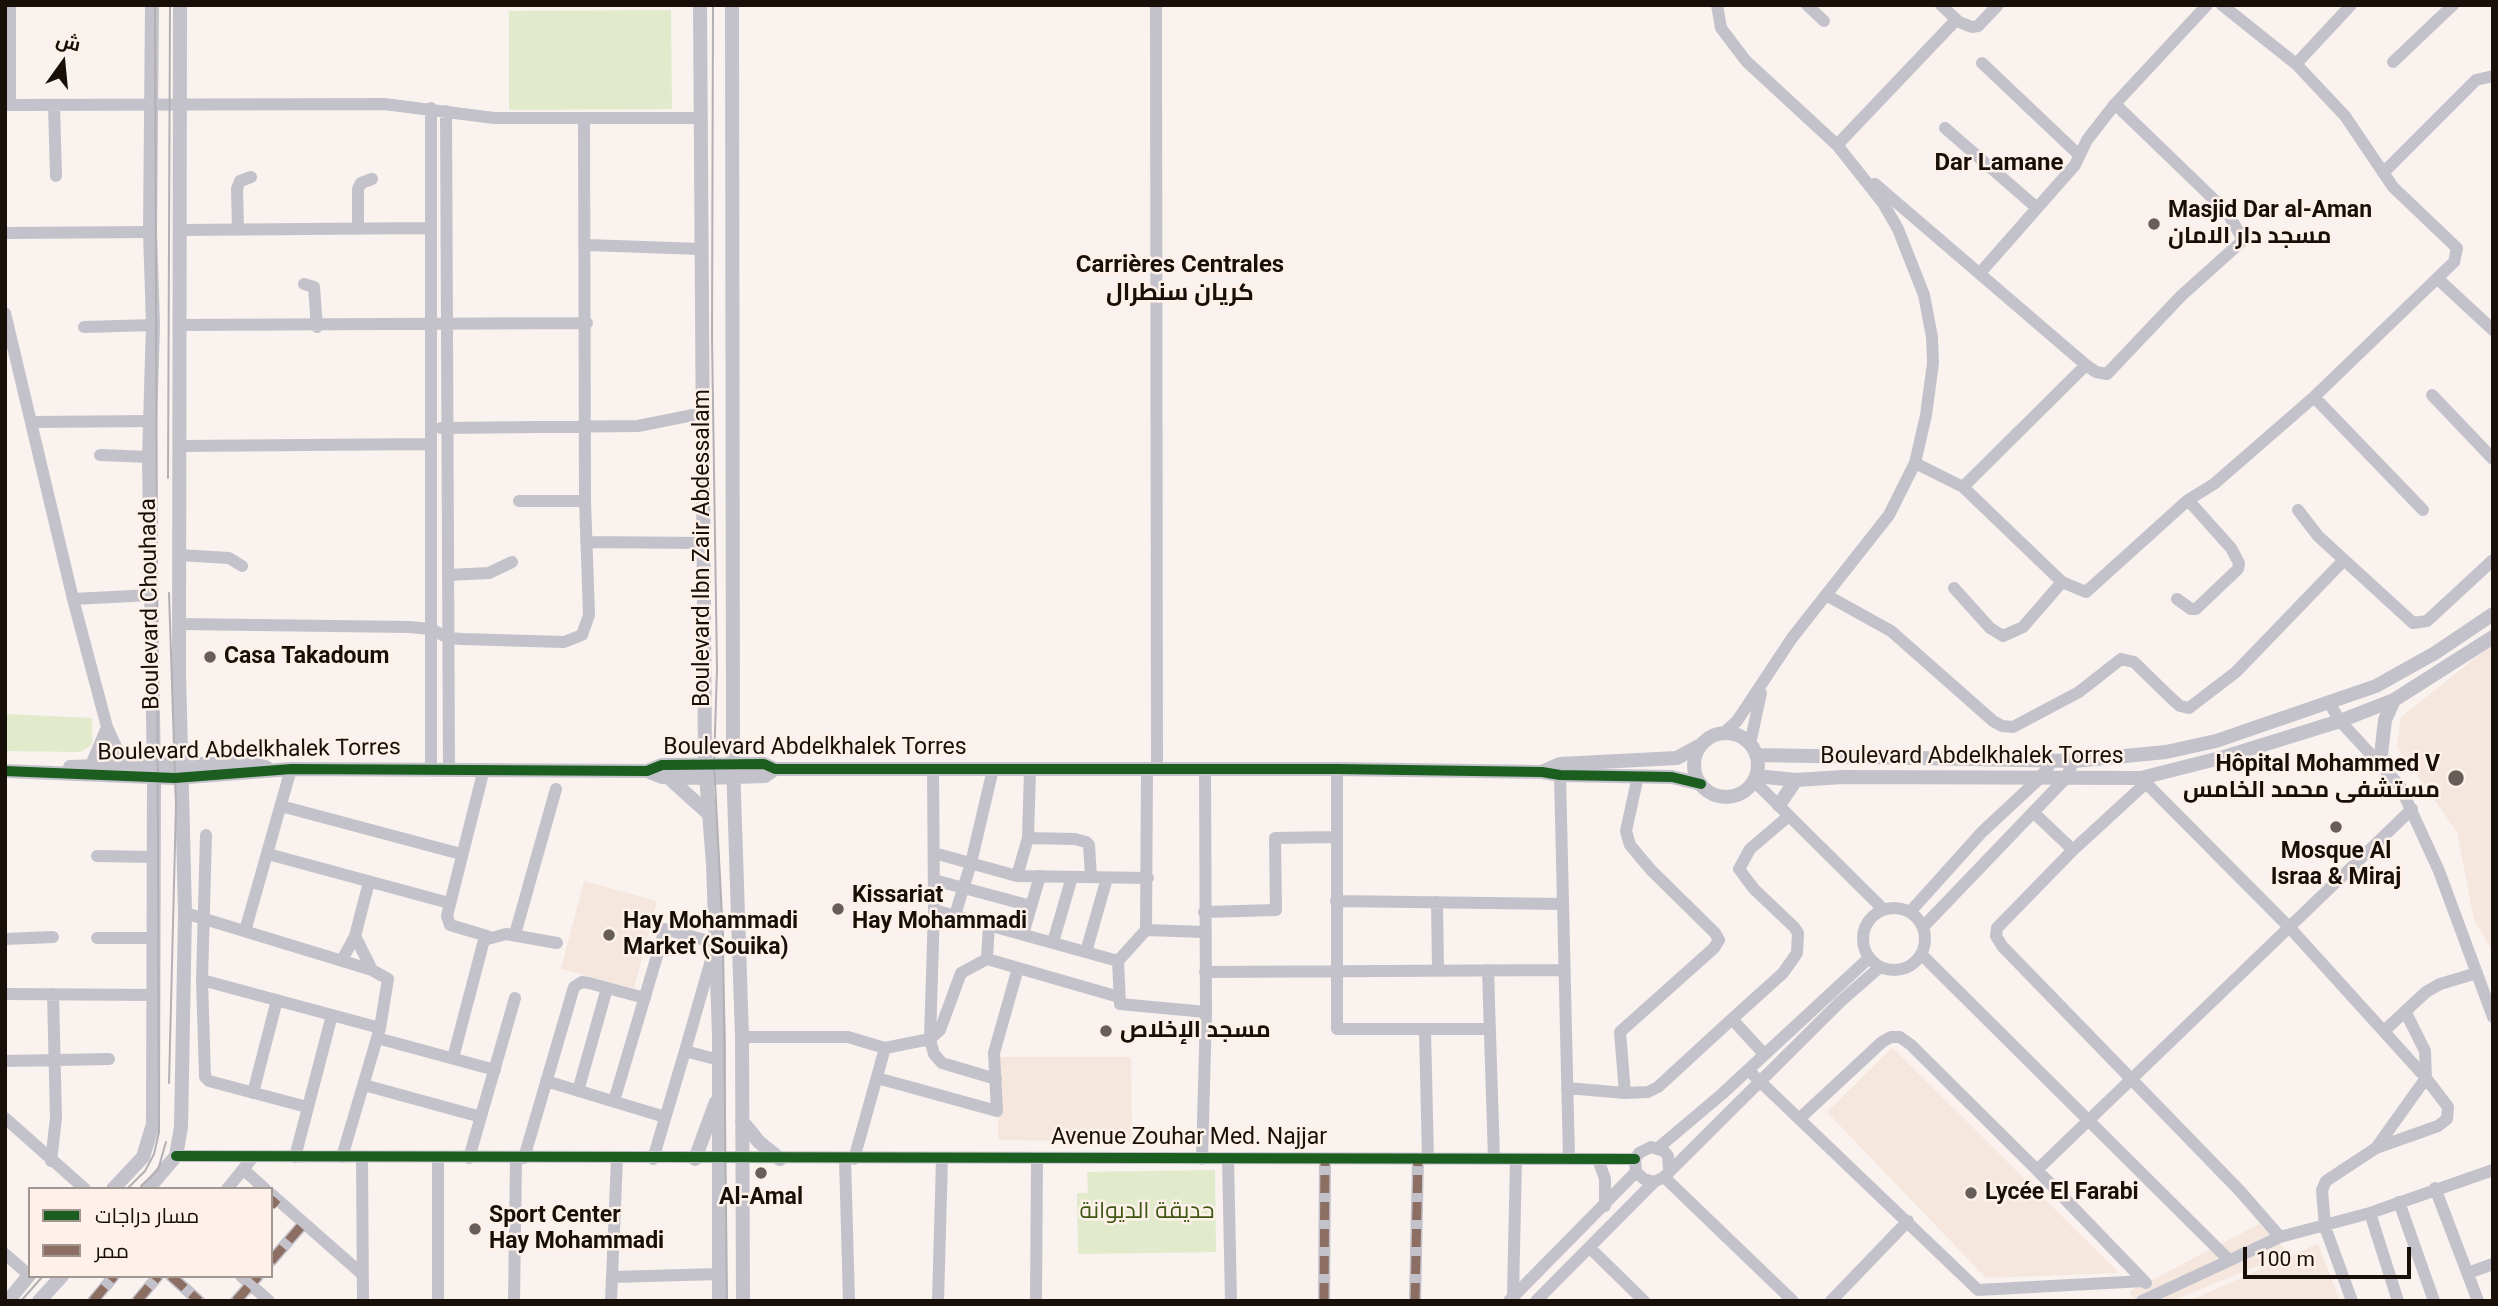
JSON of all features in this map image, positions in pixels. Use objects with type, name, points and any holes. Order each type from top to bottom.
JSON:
[{"type":"street","points":[[10,5],[7,105],[384,104],[494,118],[701,118]]},
{"type":"street","name":"Boulevard Chouhada","points":[[115,1187],[143,1157],[153,1124],[154,771],[149,457],[153,325],[150,232],[152,5]]},
{"type":"street","name":"Boulevard Chouhada","points":[[176,1156],[181,1127],[185,913],[179,624],[180,5]]},
{"type":"street","name":"Boulevard Ibn Zair Abdessalam","points":[[700,5],[705,771],[710,816],[716,943],[719,1301]]},
{"type":"street","name":"Boulevard Ibn Zair Abdessalam","points":[[732,5],[733,771],[742,1037],[743,1301]]},
{"type":"street","points":[[1156,5],[1152,770],[1146,930],[1118,961],[1119,1004],[1206,1012]]},
{"type":"street","points":[[1717,5],[1721,28],[1746,61],[1837,145],[1859,170],[1898,229],[1924,295],[1933,363],[1926,415],[1915,463],[1889,515],[1792,638],[1763,684],[1724,733],[1704,742],[1695,758],[1696,776],[1707,790],[1725,796],[1742,792],[1753,781]]},
{"type":"street","points":[[1807,5],[1824,21]]},
{"type":"street","points":[[1941,5],[1956,20],[1967,26],[1978,26],[1998,5]]},
{"type":"street","points":[[1980,273],[2075,165],[2087,139],[2115,104],[2207,5]]},
{"type":"street","points":[[1915,463],[1964,486],[2062,582],[2086,592],[2188,500],[2214,484],[2314,397],[2454,262],[2457,248],[2393,187],[2345,116],[2296,64],[2222,5]]},
{"type":"street","points":[[2296,64],[2351,5]]},
{"type":"street","points":[[2393,62],[2453,5]]},
{"type":"street","points":[[1837,145],[1956,20]]},
{"type":"street","points":[[1982,63],[2080,155]]},
{"type":"street","points":[[2383,173],[2476,80],[2493,76]]},
{"type":"street","points":[[1859,170],[2086,365],[2102,374],[2112,370],[2181,296],[2240,243],[2242,238],[2227,212],[2115,104]]},
{"type":"street","points":[[54,105],[56,176]]},
{"type":"street","points":[[431,108],[431,769]]},
{"type":"street","points":[[446,111],[449,769]]},
{"type":"street","points":[[179,624],[431,629],[448,638],[564,642],[582,635],[589,615],[585,501],[587,245],[584,118]]},
{"type":"street","points":[[1945,128],[2037,208]]},
{"type":"street","points":[[238,229],[237,189],[240,181],[251,177]]},
{"type":"street","points":[[358,228],[358,189],[361,183],[372,179]]},
{"type":"street","points":[[180,230],[430,228]]},
{"type":"street","points":[[5,233],[150,232]]},
{"type":"street","points":[[587,245],[701,249]]},
{"type":"street","points":[[2438,279],[2493,330]]},
{"type":"street","points":[[304,284],[314,287],[317,327]]},
{"type":"street","points":[[5,313],[73,599],[107,727],[124,764]]},
{"type":"street","points":[[179,325],[317,327],[587,323]]},
{"type":"street","points":[[84,327],[153,325]]},
{"type":"street","points":[[1964,486],[2086,365]]},
{"type":"street","points":[[2432,395],[2493,459]]},
{"type":"street","points":[[2314,397],[2423,510]]},
{"type":"street","points":[[430,428],[638,426],[703,413]]},
{"type":"street","points":[[31,422],[151,421]]},
{"type":"street","points":[[180,446],[430,444]]},
{"type":"street","points":[[100,455],[149,457]]},
{"type":"street","points":[[2177,599],[2191,609],[2196,609],[2238,569],[2239,563],[2231,548],[2188,500]]},
{"type":"street","points":[[519,501],[585,501]]},
{"type":"street","points":[[2298,510],[2344,560],[2413,623],[2427,621],[2493,560]]},
{"type":"street","points":[[586,542],[704,543]]},
{"type":"street","points":[[179,555],[229,558],[242,566]]},
{"type":"street","points":[[1826,595],[1891,631],[1993,721],[2002,726],[2013,727],[2079,692],[2121,659],[2134,662],[2180,706],[2189,708],[2236,672],[2344,560]]},
{"type":"street","points":[[448,575],[489,573],[512,562]]},
{"type":"street","points":[[1954,588],[1990,628],[2003,636],[2023,627],[2062,582]]},
{"type":"street","points":[[73,599],[152,595]]},
{"type":"street","name":"Boulevard Abdelkhalek Torres","points":[[1753,749],[2074,761],[2166,752],[2216,741],[2376,686],[2435,653],[2493,614]]},
{"type":"street","name":"Boulevard Abdelkhalek Torres","points":[[1753,781],[1843,777],[2143,780],[2340,721],[2394,699],[2493,637]]},
{"type":"street","points":[[1763,684],[1753,749],[1753,781],[1784,820],[1880,911]]},
{"type":"street","points":[[2380,763],[2385,720],[2394,699]]},
{"type":"street","points":[[2330,704],[2340,721],[2400,786],[2412,809],[2477,973],[2488,987],[2493,1017]]},
{"type":"street","points":[[90,765],[107,727]]},
{"type":"street","points":[[1724,733],[1734,734],[1753,749]]},
{"type":"street","name":"Boulevard Abdelkhalek Torres","points":[[1542,772],[1567,763],[1677,758],[1695,751],[1704,742]]},
{"type":"street","points":[[1910,912],[1982,832],[2040,778],[2053,760]]},
{"type":"street","points":[[1923,927],[2065,779],[2074,761]]},
{"type":"street","name":"Boulevard Abdelkhalek Torres","points":[[41,771],[124,764],[154,771]]},
{"type":"street","name":"Boulevard Abdelkhalek Torres","points":[[5,771],[182,771],[251,764],[275,769],[647,771],[669,778],[705,771]]},
{"type":"street","name":"Boulevard Abdelkhalek Torres","points":[[647,771],[662,765],[765,776],[775,769],[1205,771],[1337,768],[1638,776],[1672,778],[1701,784]]},
{"type":"street","points":[[1337,768],[1337,1029],[1490,1029]]},
{"type":"street","points":[[245,931],[291,769]]},
{"type":"street","points":[[484,769],[449,903],[447,916],[450,925],[487,936],[515,934],[557,943]]},
{"type":"street","points":[[933,769],[934,910],[930,1039],[934,1054],[942,1063],[996,1079]]},
{"type":"street","points":[[955,915],[971,863],[993,769]]},
{"type":"street","points":[[1017,876],[1028,838],[1030,770]]},
{"type":"street","points":[[1202,1159],[1206,1012],[1205,771]]},
{"type":"street","points":[[1560,775],[1569,1159]]},
{"type":"street","points":[[1625,1093],[1620,1032],[1714,948],[1718,940],[1715,933],[1646,865],[1630,845],[1626,831],[1638,776]]},
{"type":"street","points":[[669,778],[710,816]]},
{"type":"street","points":[[1779,805],[1796,780]]},
{"type":"street","points":[[2280,1237],[2240,1191],[2001,946],[1996,936],[1997,928],[2143,780],[2290,928],[2426,1078],[2448,1107],[2447,1119],[2438,1126],[2376,1148],[2326,1181],[2321,1198],[2325,1227],[2352,1301]]},
{"type":"street","points":[[1753,781],[1880,911]]},
{"type":"street","points":[[515,934],[556,789]]},
{"type":"street","points":[[281,806],[461,854]]},
{"type":"street","points":[[2036,1170],[2132,1082],[2412,809]]},
{"type":"street","points":[[2033,812],[2073,850]]},
{"type":"street","points":[[1567,1088],[1640,1094],[1658,1087],[1783,973],[1797,953],[1798,933],[1754,889],[1739,869],[1750,849],[1784,820]]},
{"type":"street","points":[[206,835],[202,980],[205,1077],[209,1081],[307,1107]]},
{"type":"street","points":[[1204,912],[1276,910],[1275,838],[1336,837]]},
{"type":"street","points":[[1028,838],[1086,842],[1089,845],[1091,877]]},
{"type":"street","points":[[934,853],[1017,876],[1148,878]]},
{"type":"street","points":[[268,854],[449,903]]},
{"type":"street","points":[[97,856],[153,857]]},
{"type":"street","points":[[1023,934],[1040,876]]},
{"type":"street","points":[[1053,942],[1072,877]]},
{"type":"street","points":[[1086,952],[1107,878]]},
{"type":"street","points":[[934,880],[1031,906]]},
{"type":"street","points":[[342,960],[355,936],[369,882]]},
{"type":"street","points":[[1336,901],[1563,904]]},
{"type":"street","points":[[1437,902],[1438,971]]},
{"type":"street","points":[[1897,908],[1910,912],[1923,927],[1925,936],[1919,957],[1900,970],[1880,967],[1869,958],[1862,939],[1864,928],[1880,911],[1897,908]]},
{"type":"street","points":[[934,910],[1118,961]]},
{"type":"street","points":[[185,913],[386,975],[389,982],[379,1033],[342,1157]]},
{"type":"street","points":[[987,959],[989,925]]},
{"type":"street","points":[[614,1101],[665,929],[716,943],[653,1159]]},
{"type":"street","points":[[1146,930],[1204,932]]},
{"type":"street","points":[[355,936],[372,970]]},
{"type":"street","points":[[453,1058],[487,936]]},
{"type":"street","points":[[5,939],[53,937]]},
{"type":"street","points":[[97,938],[153,938]]},
{"type":"street","points":[[1919,957],[2225,1261]]},
{"type":"street","points":[[1511,1298],[1605,1206],[1636,1165],[1644,1149],[1658,1148],[1748,1070],[1869,958]]},
{"type":"street","points":[[742,1037],[848,1037],[885,1048],[930,1039],[940,1030],[961,973],[987,959],[1119,997]]},
{"type":"street","points":[[1536,1301],[1880,967]]},
{"type":"street","points":[[877,1078],[997,1111],[994,1053],[1018,968]]},
{"type":"street","points":[[1488,970],[1494,1159]]},
{"type":"street","points":[[1205,972],[1564,970]]},
{"type":"street","points":[[2384,1031],[2440,984],[2477,973]]},
{"type":"street","points":[[202,980],[332,1015],[495,1070]]},
{"type":"street","points":[[514,1301],[520,1158],[574,987],[582,982],[645,998]]},
{"type":"street","points":[[578,1091],[607,988]]},
{"type":"street","points":[[5,994],[154,995]]},
{"type":"street","points":[[51,1161],[56,1118],[53,994]]},
{"type":"street","points":[[470,1158],[515,998]]},
{"type":"street","points":[[253,1093],[277,1000]]},
{"type":"street","points":[[2376,1148],[2426,1078],[2425,1051],[2405,1011]]},
{"type":"street","points":[[295,1157],[332,1015]]},
{"type":"street","points":[[1732,1019],[1764,1054]]},
{"type":"street","points":[[1415,1301],[1423,1159],[1424,1030]]},
{"type":"street","points":[[1800,1119],[1882,1042],[1891,1037],[1900,1037],[2036,1170],[2155,1294]]},
{"type":"street","points":[[849,1301],[850,1159],[885,1048]]},
{"type":"street","points":[[685,1051],[719,1060]]},
{"type":"street","points":[[5,1061],[109,1059]]},
{"type":"street","points":[[1748,1070],[1908,1221],[1976,1295],[2144,1281]]},
{"type":"street","points":[[546,1081],[665,1117]]},
{"type":"street","points":[[364,1085],[481,1117]]},
{"type":"street","points":[[695,1159],[718,1098]]},
{"type":"street","points":[[5,1118],[83,1187]]},
{"type":"street","points":[[742,1121],[759,1142],[780,1159]]},
{"type":"street","points":[[1658,1148],[1668,1156],[1662,1176]]},
{"type":"street","points":[[150,1187],[176,1156]]},
{"type":"street","name":"Avenue Zouhar Med. Najjar","points":[[176,1156],[1598,1159],[1636,1165]]},
{"type":"street","points":[[229,1187],[253,1157]]},
{"type":"street","points":[[362,1157],[363,1301]]},
{"type":"street","points":[[438,1158],[438,1301]]},
{"type":"street","points":[[611,1301],[617,1159]]},
{"type":"street","points":[[938,1301],[942,1159]]},
{"type":"street","points":[[1036,1301],[1037,1159]]},
{"type":"street","points":[[1228,1159],[1231,1301]]},
{"type":"street","points":[[1324,1301],[1325,1159]]},
{"type":"street","points":[[1511,1298],[1516,1159]]},
{"type":"street","points":[[1598,1159],[1605,1179],[1605,1206]]},
{"type":"street","points":[[1636,1165],[1644,1179],[1662,1176]]},
{"type":"street","points":[[243,1169],[263,1187]]},
{"type":"street","points":[[2142,1301],[2280,1237],[2370,1213],[2435,1188],[2493,1170]]},
{"type":"street","points":[[1662,1176],[1793,1301]]},
{"type":"street","points":[[2435,1188],[2478,1301]]},
{"type":"street","points":[[273,1200],[304,1223],[362,1274]]},
{"type":"street","points":[[2399,1202],[2434,1301]]},
{"type":"street","points":[[2370,1213],[2398,1301]]},
{"type":"street","points":[[1831,1301],[1908,1221]]},
{"type":"street","points":[[273,1259],[304,1223]]},
{"type":"street","points":[[1590,1248],[1644,1301]]},
{"type":"street","points":[[5,1254],[28,1273]]},
{"type":"street","points":[[2468,1273],[2493,1264]]},
{"type":"street","points":[[612,1277],[719,1274]]},
{"type":"street","points":[[8,1301],[28,1275]]},
{"type":"street","points":[[39,1301],[60,1278]]},
{"type":"street","points":[[93,1301],[112,1278]]},
{"type":"street","points":[[137,1301],[156,1278]]},
{"type":"street","points":[[174,1278],[193,1299]]},
{"type":"street","points":[[236,1301],[250,1279],[269,1301]]},
{"type":"shaded area","name":"Hôpital Mohammed V مستشفى محمد الخامس","points":[[2493,644],[2493,952],[2474,920],[2457,832],[2397,747],[2401,717]]},
{"type":"shaded area","name":"Hay Mohammadi Market (Souika)","points":[[584,881],[657,901],[634,988],[561,969]]},
{"type":"shaded area","name":"Lycée El Farabi","points":[[1892,1048],[2119,1273],[1986,1278],[1827,1112]]},
{"type":"shaded area","points":[[998,1057],[1131,1057],[1132,1142],[998,1140]]},
{"type":"shaded area","points":[[2259,1224],[2289,1253],[2172,1301],[2136,1301],[2129,1292]]},
{"type":"shaded area","points":[[2317,1244],[2340,1301],[2189,1301]]},
{"type":"green space","points":[[671,10],[672,109],[509,110],[509,11]]},
{"type":"green space","points":[[5,714],[92,718],[92,745],[80,752],[5,751]]},
{"type":"green space","name":"حديقة الديوانة","points":[[1215,1170],[1216,1252],[1078,1254],[1077,1193],[1088,1193],[1087,1172]]},
{"type":"tram line","points":[[129,1187],[145,1171],[154,1154],[159,1132],[155,5]]},
{"type":"tram line","points":[[168,478],[170,5]]},
{"type":"tram line","points":[[713,5],[712,338],[717,669],[714,764],[723,935],[727,1301]]},
{"type":"tram line","points":[[169,593],[176,805],[169,1083]]},
{"type":"tram line","points":[[141,1186],[158,1170],[166,1142]]},
{"type":"tram line","points":[[21,1301],[41,1278]]},
{"type":"marked path","points":[[1324,1301],[1325,1159]]},
{"type":"marked path","points":[[1415,1301],[1418,1159]]},
{"type":"marked path","points":[[273,1204],[277,1199]]},
{"type":"marked path","points":[[273,1259],[304,1223]]},
{"type":"marked path","points":[[93,1301],[112,1278]]},
{"type":"marked path","points":[[137,1301],[156,1278]]},
{"type":"marked path","points":[[173,1278],[199,1301]]},
{"type":"marked path","points":[[236,1301],[256,1278]]},
{"type":"cycle path","points":[[5,771],[175,778],[291,769],[647,771],[662,765],[764,764],[775,769],[1337,769],[1542,772],[1560,775],[1672,777],[1701,784]]},
{"type":"cycle path","points":[[176,1156],[1635,1159]]},
{"type":"place","name":"Masjid Dar al-Aman مسجد دار الامان","points":[[2154,224]]},
{"type":"place","name":"Casa Takadoum","points":[[210,657]]},
{"type":"place","name":"Hôpital Mohammed V مستشفى محمد الخامس","points":[[2456,778]]},
{"type":"place","name":"Mosque Al Israa & Miraj","points":[[2336,827]]},
{"type":"place","name":"Kissariat Hay Mohammadi","points":[[838,909]]},
{"type":"place","name":"Hay Mohammadi Market (Souika)","points":[[609,935]]},
{"type":"place","name":"مسجد الإخلاص","points":[[1106,1031]]},
{"type":"place","name":"Al-Amal","points":[[761,1173]]},
{"type":"place","name":"Lycée El Farabi","points":[[1971,1193]]},
{"type":"place","name":"Sport Center Hay Mohammadi","points":[[475,1229]]},
{"type":"district","name":"Dar Lamane","points":[[1999,164]]},
{"type":"district","name":"Carrières Centrales كريان سنطرال","points":[[1180,280]]}]
